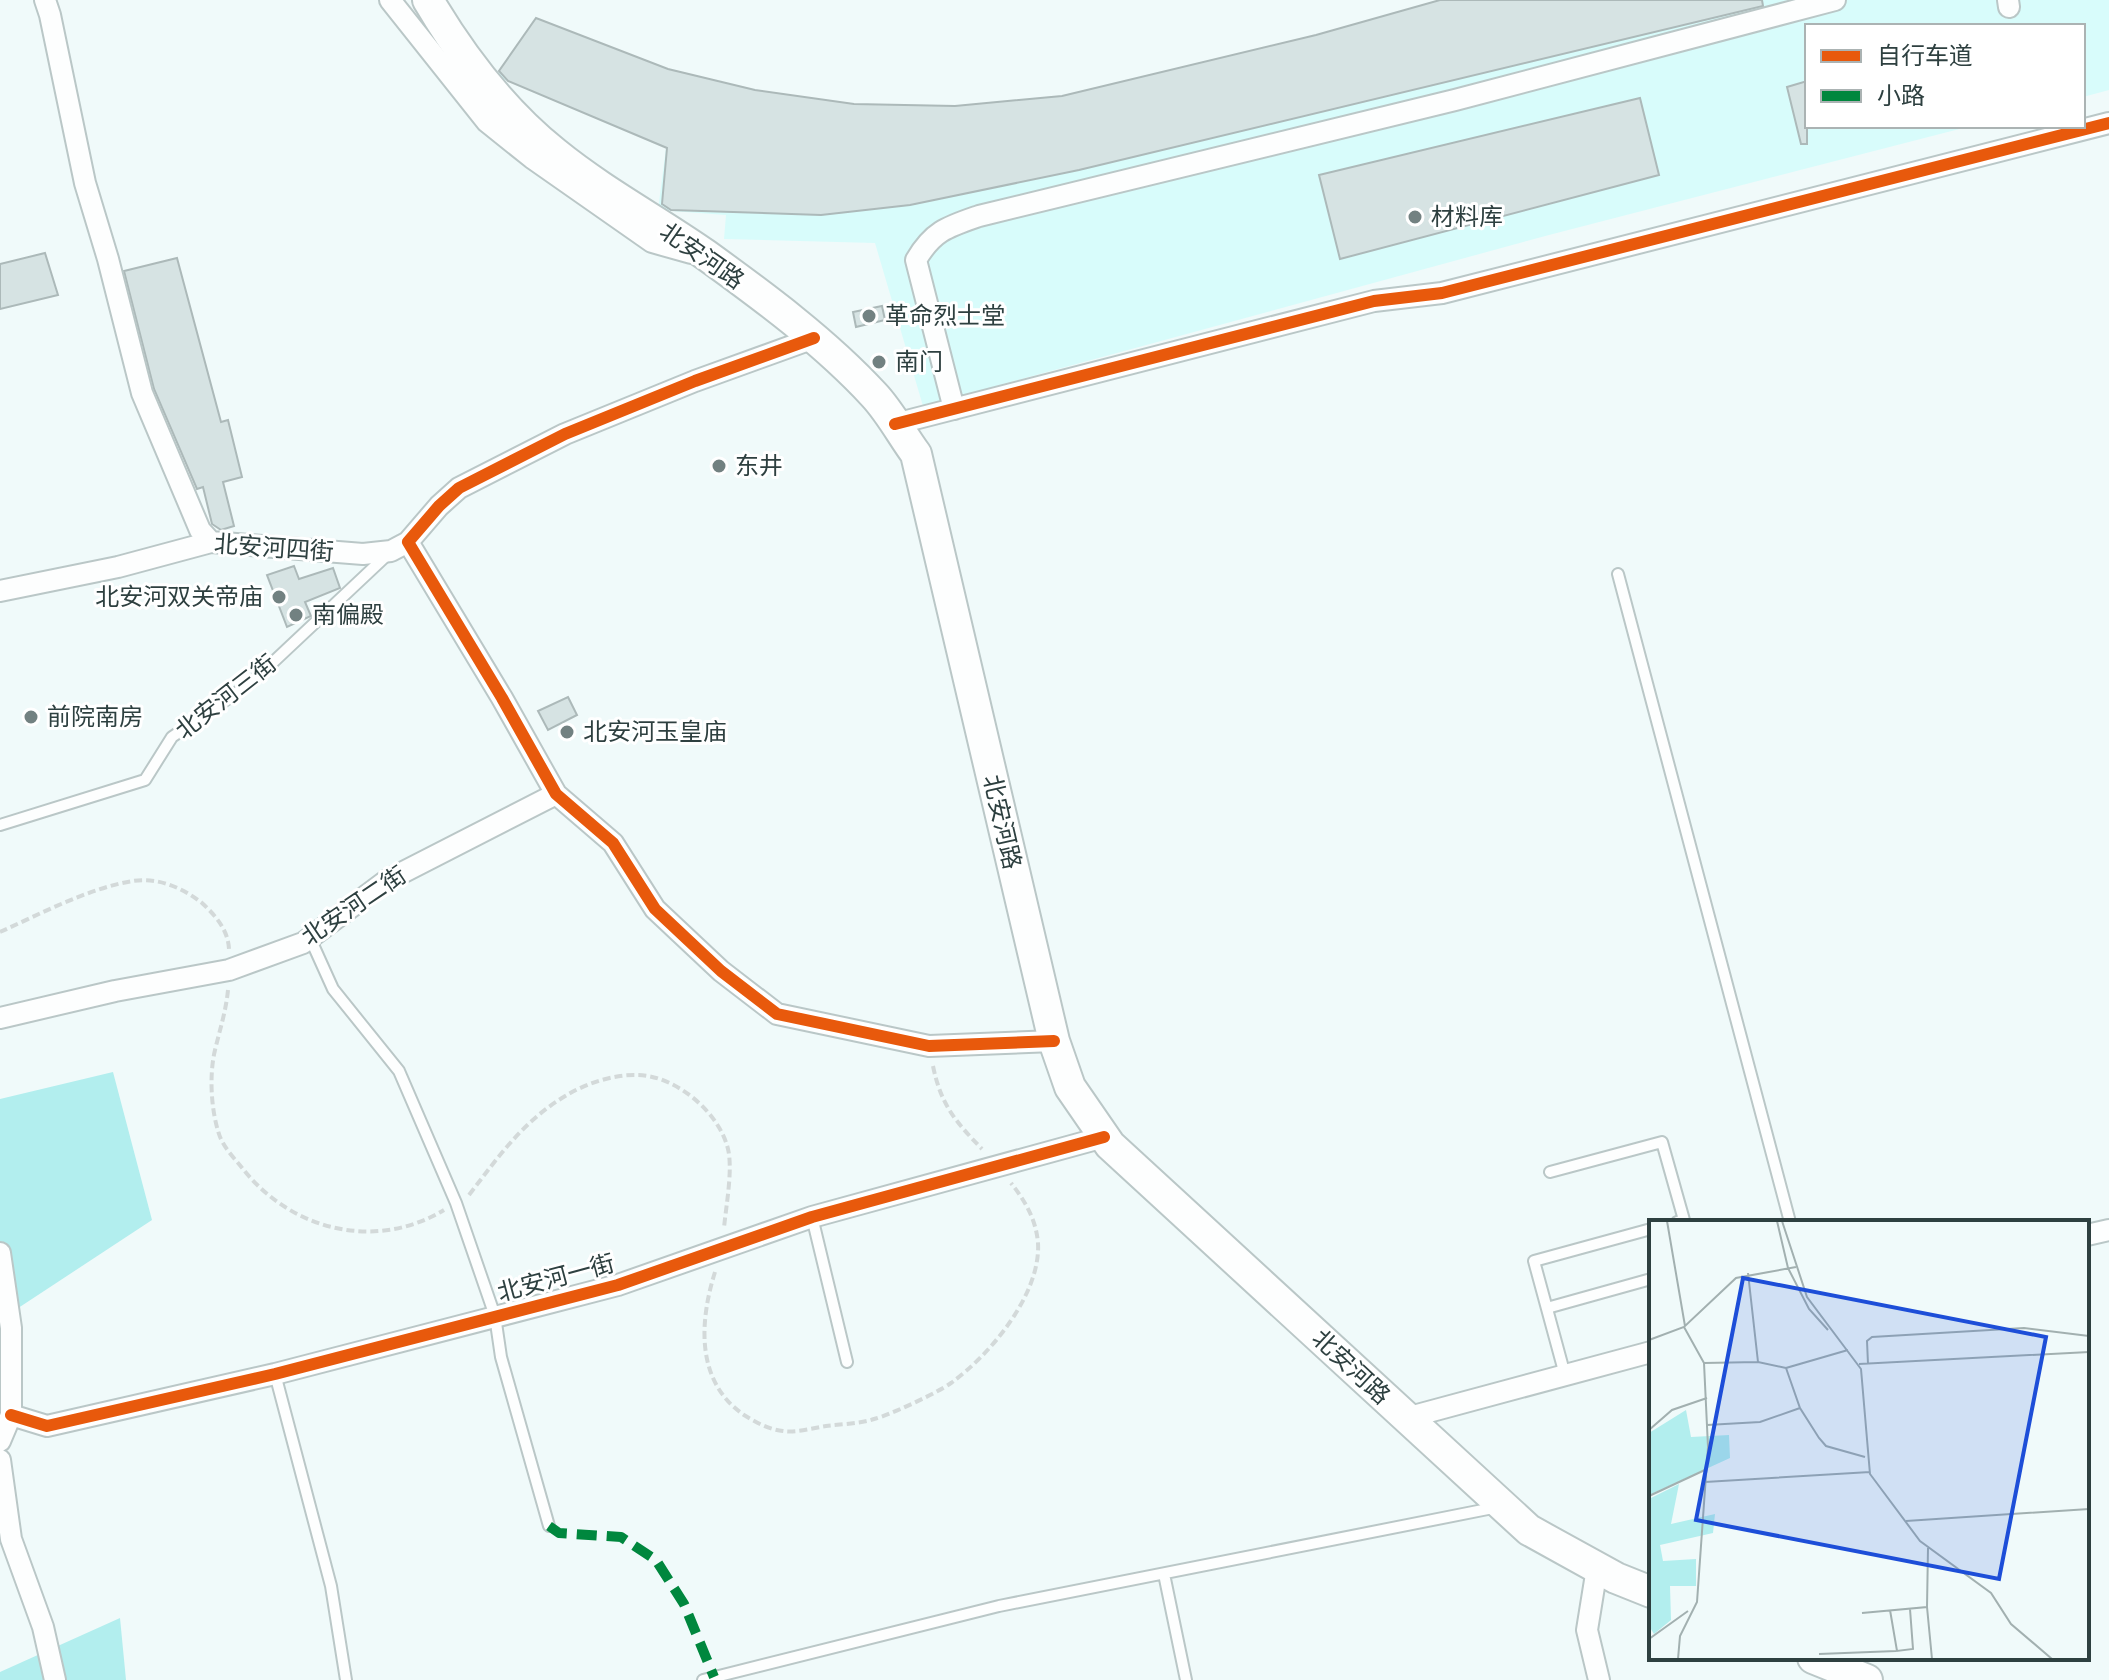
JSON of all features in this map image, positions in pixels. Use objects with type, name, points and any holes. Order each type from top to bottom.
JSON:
[{"type":"main road","name":"北安河路","points":[[428,0],[454,42],[510,110],[553,152],[612,195],[706,255],[814,338],[876,396],[916,454],[1054,1041],[1070,1087],[1104,1137],[1529,1530],[1597,1568],[1649,1591]]},
{"type":"main road","points":[[1818,1660],[1867,1680]]},
{"type":"street","points":[[45,0],[85,183],[142,393],[200,530],[211,542]]},
{"type":"street","points":[[390,0],[487,122],[532,158],[652,242],[706,255]]},
{"type":"street","points":[[954,409],[916,260],[928,239],[947,226],[1455,100],[1810,17],[1835,0]]},
{"type":"street","points":[[895,424],[1374,301],[1442,293],[2109,123]]},
{"type":"street","points":[[814,338],[695,381],[552,441],[459,488],[400,546],[502,698],[556,794],[613,843],[655,909],[721,971],[777,1014],[929,1046],[1054,1041]]},
{"type":"street","name":"北安河四街","points":[[0,591],[118,567],[211,542],[363,554],[400,546]]},
{"type":"street","name":"北安河二街","points":[[0,1018],[115,991],[229,970],[303,943],[386,881],[556,794]]},
{"type":"street","name":"北安河一街","points":[[11,1415],[47,1426],[275,1374],[618,1285],[812,1217],[1104,1137]]},
{"type":"street","points":[[2089,1235],[2109,1230]]},
{"type":"street","points":[[0,1253],[11,1415],[0,1441]]},
{"type":"street","points":[[1406,1418],[1649,1353]]},
{"type":"street","points":[[0,1460],[11,1539],[43,1627],[55,1680]]},
{"type":"street","points":[[1597,1568],[1587,1630],[1599,1680]]},
{"type":"lane","name":"北安河三街","points":[[0,825],[145,780],[172,737],[252,682],[400,546]]},
{"type":"lane","points":[[1618,574],[1789,1220]]},
{"type":"lane","points":[[310,938],[333,989],[399,1071],[456,1203],[495,1316],[501,1357],[549,1526]]},
{"type":"lane","points":[[1550,1172],[1662,1142],[1682,1220]]},
{"type":"lane","points":[[812,1217],[847,1362]]},
{"type":"lane","points":[[1565,1375],[1534,1261],[1649,1230]]},
{"type":"lane","points":[[1547,1308],[1649,1280]]},
{"type":"lane","points":[[275,1374],[331,1586],[346,1680]]},
{"type":"lane","points":[[703,1680],[999,1606],[1503,1506]]},
{"type":"lane","points":[[1164,1574],[1186,1680]]},
{"type":"path","points":[[0,932],[50,909],[135,880],[165,882],[189,893],[212,912],[226,931],[229,970],[225,1016],[214,1052],[214,1106],[220,1137],[260,1190],[292,1213],[335,1230],[378,1232],[415,1224],[456,1203],[469,1195],[518,1132],[568,1094],[600,1080],[640,1075],[673,1085],[698,1101],[720,1125],[729,1151],[722,1249],[705,1304],[704,1345],[713,1380],[729,1404],[753,1421],[784,1431],[875,1419],[950,1384],[993,1344],[1015,1315],[1033,1279],[1038,1244],[1028,1204],[998,1165],[953,1119],[937,1084],[929,1046]]},
{"type":"shaded area","points":[[1440,0],[2109,0],[2109,90],[2085,96],[2085,24],[1805,24],[1805,128],[1963,128],[1549,235],[923,406],[875,243],[724,239],[726,215],[658,210],[666,148],[496,76],[536,18],[668,69],[755,90],[854,104],[955,106],[1062,96],[1316,35]]},
{"type":"shaded area","points":[[113,1072],[152,1220],[0,1320],[0,1099]]},
{"type":"shaded area","points":[[120,1618],[126,1680],[0,1680],[0,1672]]},
{"type":"building","points":[[1440,0],[1762,0],[1763,6],[1079,170],[910,205],[821,215],[671,210],[662,204],[667,148],[508,81],[499,71],[536,18],[668,69],[755,90],[854,104],[955,106],[1062,96],[1316,35]]},
{"type":"building","points":[[1805,82],[1807,144],[1801,144],[1787,87]]},
{"type":"building","name":"材料库","points":[[1640,98],[1659,175],[1340,259],[1319,175]]},
{"type":"building","points":[[45,253],[58,295],[0,309],[0,264]]},
{"type":"building","points":[[177,258],[221,422],[228,420],[242,477],[223,482],[234,526],[221,530],[212,524],[203,487],[197,489],[154,389],[124,271]]},
{"type":"building","name":"革命烈士堂","points":[[882,306],[885,320],[856,327],[853,312]]},
{"type":"building","points":[[294,566],[299,579],[333,568],[340,588],[305,602],[311,616],[287,627],[267,575]]},
{"type":"building","points":[[568,697],[577,715],[548,730],[538,711]]},
{"type":"marked path","points":[[549,1526],[559,1533],[621,1537],[656,1560],[684,1604],[714,1677]]},
{"type":"cycle path","points":[[895,424],[1374,301],[1442,293],[2109,123]]},
{"type":"cycle path","points":[[814,338],[695,381],[565,434],[459,488],[408,542],[556,794],[613,843],[655,909],[721,971],[777,1014],[929,1046],[1054,1041]]},
{"type":"cycle path","points":[[11,1415],[47,1426],[275,1374],[618,1285],[812,1217],[1104,1137]]},
{"type":"place","name":"材料库","points":[[1415,217]]},
{"type":"place","name":"革命烈士堂","points":[[869,316]]},
{"type":"place","name":"南门","points":[[879,362]]},
{"type":"place","name":"东井","points":[[719,466]]},
{"type":"place","name":"北安河双关帝庙","points":[[279,597]]},
{"type":"place","name":"南偏殿","points":[[296,615]]},
{"type":"place","name":"前院南房","points":[[31,717]]},
{"type":"place","name":"北安河玉皇庙","points":[[567,732]]}]
